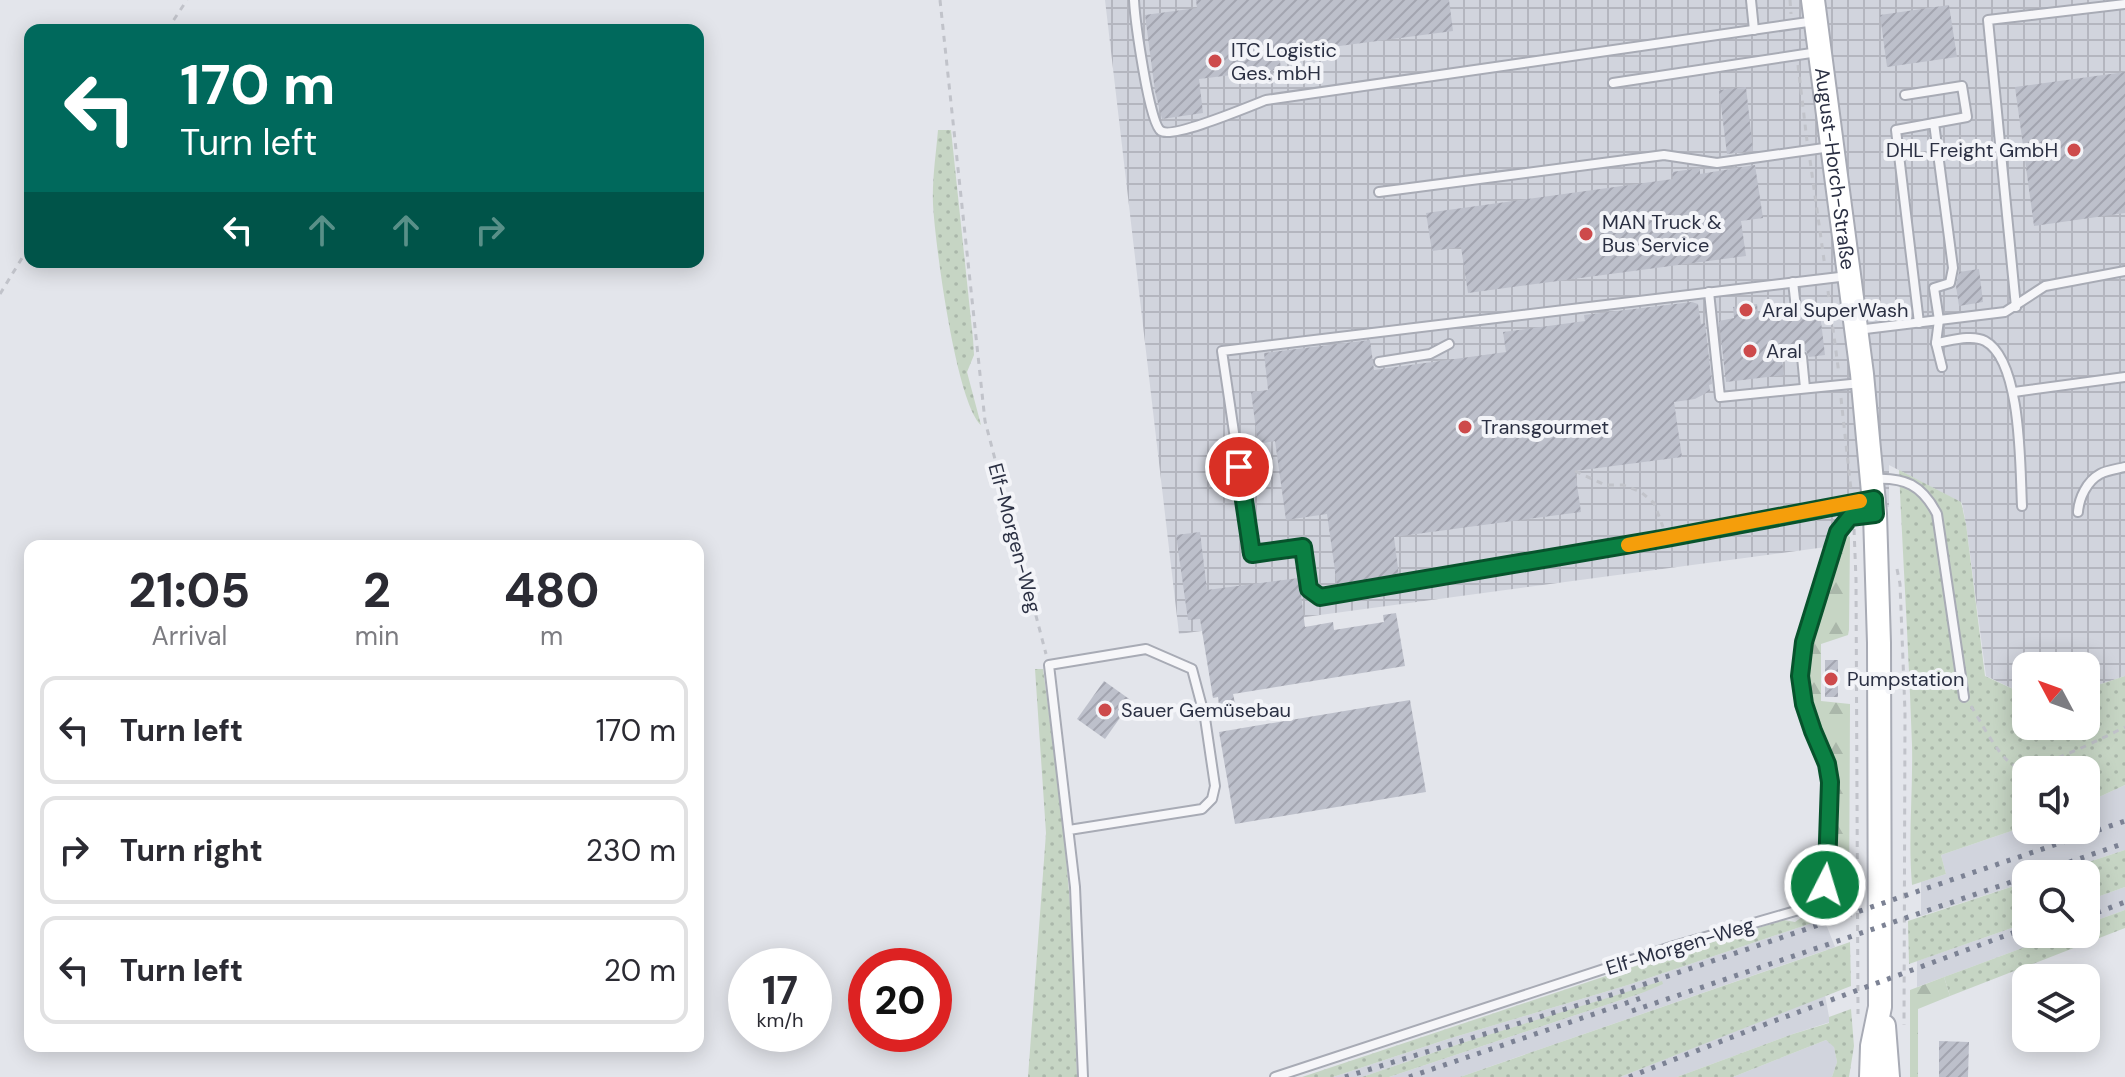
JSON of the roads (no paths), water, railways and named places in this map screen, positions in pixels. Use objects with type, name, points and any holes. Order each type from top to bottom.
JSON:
[{"type":"main road","name":"August-Horch-Straße","points":[[1814,11],[1863,383],[1874,497],[1879,659],[1880,1007],[1887,1043],[1888,1077]]},
{"type":"main road","name":"August-Horch-Straße","points":[[1871,1077],[1872,1046],[1880,1007]]},
{"type":"lane","points":[[1134,0],[1154,123],[1161,132],[1170,133],[1266,100],[1754,30],[1814,11]]},
{"type":"lane","points":[[1751,0],[1754,30]]},
{"type":"lane","points":[[2016,307],[1988,20],[2125,4]]},
{"type":"lane","points":[[1613,83],[1820,52]]},
{"type":"lane","points":[[1905,95],[1962,86],[1967,117],[1896,130],[1919,323]]},
{"type":"lane","points":[[1916,291],[1950,283],[1953,268],[1934,123]]},
{"type":"lane","points":[[1379,192],[1664,155],[1717,163],[1832,147]]},
{"type":"lane","points":[[1856,330],[2005,312],[2045,286],[2125,271]]},
{"type":"lane","points":[[1849,276],[1222,351],[1252,554],[1303,547],[1309,589],[1320,597],[1667,538],[1874,497],[1892,478],[1911,483],[1929,498],[1937,514],[1964,697]]},
{"type":"lane","points":[[1793,282],[1796,308]]},
{"type":"lane","points":[[1934,288],[1939,320],[1936,343],[1942,367]]},
{"type":"lane","points":[[1709,292],[1720,397],[1863,383]]},
{"type":"lane","points":[[1936,343],[1974,338],[1984,340],[2000,357],[2014,392],[2022,506]]},
{"type":"lane","points":[[1379,362],[1430,354],[1449,344]]},
{"type":"lane","points":[[1802,357],[1805,388]]},
{"type":"lane","points":[[2014,392],[2125,377]]},
{"type":"lane","points":[[2078,512],[2081,497],[2096,476],[2125,467]]},
{"type":"lane","name":"Elf-Morgen-Weg","points":[[1275,1077],[1674,946],[1799,910],[1819,896],[1825,885],[1827,870],[1830,782],[1827,764],[1804,704],[1800,676],[1804,642],[1838,532],[1874,497]]},
{"type":"lane","points":[[1069,830],[1202,809],[1212,799],[1215,786],[1205,718],[1192,669],[1146,649],[1049,665],[1075,887],[1083,1077]]},
{"type":"railway","points":[[1345,1077],[1624,991],[2125,821]]},
{"type":"railway","points":[[2076,860],[2125,843]]},
{"type":"railway","points":[[1632,1011],[2012,882]]},
{"type":"railway","points":[[2100,912],[2125,902]]},
{"type":"railway","points":[[1629,1077],[2012,933]]},
{"type":"railway","points":[[1409,1077],[1644,997]]},
{"type":"place","name":"ITC Logistic Ges. mbH","points":[[1215,61]]},
{"type":"place","name":"DHL Freight GmbH","points":[[2074,150]]},
{"type":"place","name":"MAN Truck & Bus Service","points":[[1586,234]]},
{"type":"place","name":"Aral SuperWash","points":[[1746,310]]},
{"type":"place","name":"Aral","points":[[1750,351]]},
{"type":"place","name":"Transgourmet","points":[[1465,427]]},
{"type":"place","name":"Pumpstation","points":[[1831,679]]},
{"type":"place","name":"Sauer Gemüsebau","points":[[1105,710]]}]
